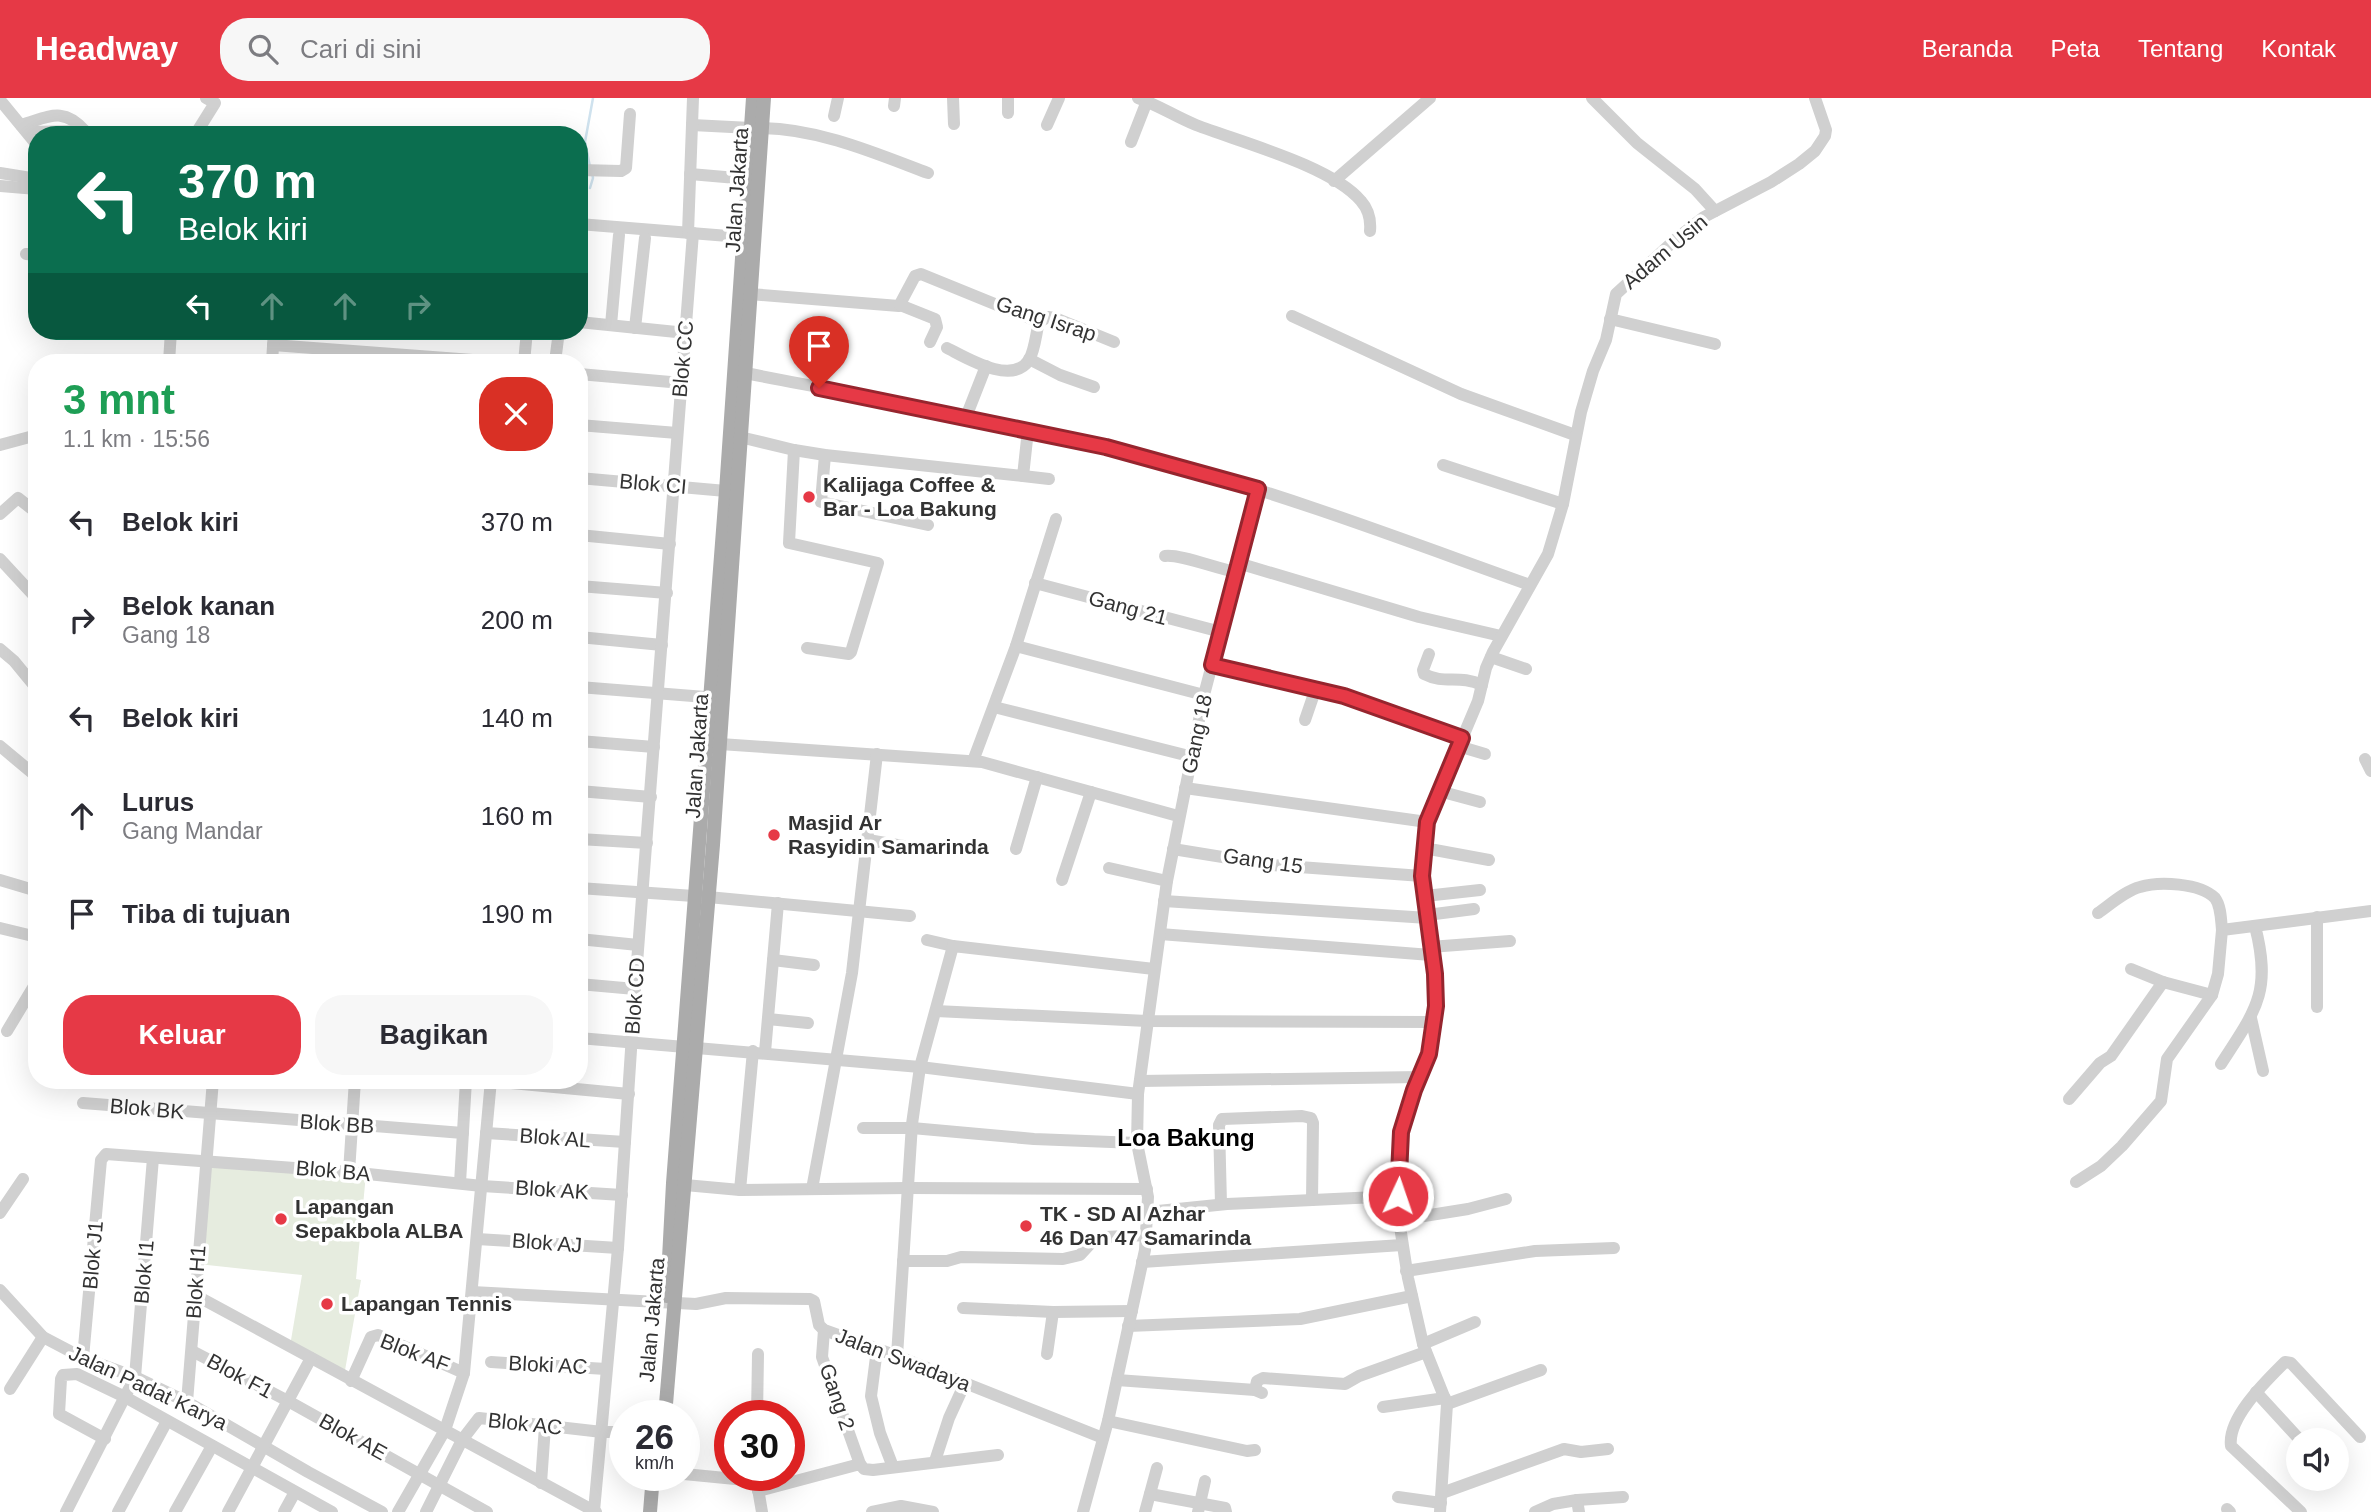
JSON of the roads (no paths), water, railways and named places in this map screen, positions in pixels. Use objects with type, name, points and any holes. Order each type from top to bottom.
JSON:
[{"type":"main road","name":"Jalan Jakarta","points":[[666,1400],[757,128],[753,98]]},
{"type":"main road","name":"Jalan Jakarta","points":[[731,491],[740,437],[750,294],[748,179],[764,98]]},
{"type":"main road","name":"Jalan Jakarta","points":[[702,896],[720,744],[716,697]]},
{"type":"main road","name":"Jalan Jakarta","points":[[659,1400],[685,1185],[690,1046]]},
{"type":"main road","points":[[650,1512],[652,1491]]},
{"type":"main road","points":[[658,1512],[660,1491]]},
{"type":"street","points":[[201,126],[215,103],[206,98]]},
{"type":"street","name":"Blok CC","points":[[673,485],[686,333],[691,236],[693,98]]},
{"type":"street","points":[[834,116],[838,98]]},
{"type":"street","points":[[953,98],[954,124]]},
{"type":"street","points":[[1007,113],[1008,98]]},
{"type":"street","points":[[1046,125],[1059,98]]},
{"type":"street","points":[[1334,181],[1430,98]]},
{"type":"street","points":[[1592,98],[1637,143],[1695,189],[1715,211]]},
{"type":"street","name":"Adam Usin","points":[[1446,1401],[1424,1348],[1406,1271],[1398,1196],[1401,1132],[1429,1054],[1436,1006],[1435,974],[1422,876],[1427,822],[1482,685],[1490,657],[1548,554],[1563,504],[1575,435],[1619,290],[1676,239],[1715,211],[1771,182],[1800,164],[1815,150],[1826,131],[1815,98]]},
{"type":"street","points":[[0,100],[28,134]]},
{"type":"street","points":[[1131,142],[1142,100],[1194,124],[1305,166],[1334,181],[1360,200],[1370,216],[1370,231]]},
{"type":"street","points":[[590,170],[621,171],[627,167],[631,114]]},
{"type":"street","points":[[32,126],[61,115],[69,116],[81,126]]},
{"type":"street","points":[[692,125],[757,128],[819,136],[928,173]]},
{"type":"street","points":[[24,129],[28,127]]},
{"type":"street","points":[[0,173],[28,178]]},
{"type":"street","points":[[690,174],[748,179]]},
{"type":"street","points":[[0,186],[28,188]]},
{"type":"street","points":[[588,225],[748,242]]},
{"type":"street","points":[[588,233],[645,237],[691,236]]},
{"type":"street","points":[[611,325],[619,236]]},
{"type":"street","points":[[635,328],[645,237]]},
{"type":"street","name":"Gang Israp","points":[[900,305],[915,276],[921,274],[1039,322],[1048,317],[1055,318],[1114,342]]},
{"type":"street","points":[[750,294],[892,307],[900,305],[935,320],[937,327],[930,342]]},
{"type":"street","points":[[1292,316],[1450,389],[1575,435]]},
{"type":"street","points":[[1610,319],[1715,344]]},
{"type":"street","points":[[947,348],[986,366],[1011,371],[1020,368],[1029,359],[1039,322]]},
{"type":"street","points":[[588,323],[686,333]]},
{"type":"street","points":[[272,354],[273,340]]},
{"type":"street","points":[[273,345],[364,354]]},
{"type":"street","points":[[1029,359],[1060,375],[1094,387]]},
{"type":"street","points":[[966,417],[986,366]]},
{"type":"street","points":[[745,373],[1058,436],[1175,465],[1258,489],[1530,585]]},
{"type":"street","points":[[588,375],[682,383]]},
{"type":"street","points":[[588,426],[677,433]]},
{"type":"street","points":[[1023,476],[1028,430]]},
{"type":"street","points":[[0,445],[28,437]]},
{"type":"street","points":[[740,437],[825,455],[1049,479]]},
{"type":"street","points":[[794,450],[789,543],[878,563],[851,652],[849,654],[807,648]]},
{"type":"street","points":[[825,455],[821,502],[928,525]]},
{"type":"street","points":[[1443,465],[1563,504]]},
{"type":"street","name":"Blok CI","points":[[588,479],[731,491]]},
{"type":"street","name":"Blok CD","points":[[595,1512],[618,1248],[673,485]]},
{"type":"street","name":"Gang 18","points":[[1083,1512],[1108,1421],[1147,1235],[1147,1189],[1136,1143],[1139,1087],[1178,816],[1193,757],[1204,695],[1258,489]]},
{"type":"street","points":[[0,514],[18,498],[28,506]]},
{"type":"street","points":[[973,761],[1016,646],[1056,519]]},
{"type":"street","points":[[588,536],[670,544]]},
{"type":"street","points":[[1166,556],[1179,556],[1216,569],[1237,567],[1419,617],[1501,636]]},
{"type":"street","points":[[0,559],[28,589]]},
{"type":"street","name":"Gang 21","points":[[1035,583],[1221,632]]},
{"type":"street","points":[[588,587],[667,593]]},
{"type":"street","points":[[588,638],[662,645]]},
{"type":"street","points":[[1016,646],[1204,695]]},
{"type":"street","points":[[0,649],[28,678]]},
{"type":"street","points":[[1429,654],[1423,670],[1429,677],[1445,680],[1466,678],[1482,685]]},
{"type":"street","points":[[1490,657],[1526,669]]},
{"type":"street","points":[[1212,665],[1316,688],[1389,711],[1485,754]]},
{"type":"street","points":[[588,688],[716,697]]},
{"type":"street","points":[[1305,720],[1316,688]]},
{"type":"street","points":[[994,708],[1193,757]]},
{"type":"street","points":[[588,742],[654,747]]},
{"type":"street","points":[[720,744],[973,761],[1178,816]]},
{"type":"street","points":[[1,750],[28,770]]},
{"type":"street","points":[[812,1189],[852,973],[877,754]]},
{"type":"street","points":[[1016,849],[1037,777]]},
{"type":"street","points":[[1185,788],[1427,822]]},
{"type":"street","points":[[1439,791],[1480,802]]},
{"type":"street","points":[[588,792],[651,797]]},
{"type":"street","points":[[1062,880],[1091,792]]},
{"type":"street","points":[[588,840],[647,843]]},
{"type":"street","points":[[868,840],[903,846]]},
{"type":"street","points":[[1424,848],[1489,860]]},
{"type":"street","name":"Gang 15","points":[[1173,849],[1272,865],[1422,876]]},
{"type":"street","points":[[1109,868],[1167,881]]},
{"type":"street","points":[[0,880],[28,888]]},
{"type":"street","points":[[2076,1182],[2101,1166],[2155,1110],[2163,1096],[2168,1059],[2212,995],[2218,974],[2222,930],[2215,899],[2201,890],[2178,884],[2139,887],[2098,913]]},
{"type":"street","points":[[588,889],[702,896],[910,916]]},
{"type":"street","points":[[1424,896],[1480,890]]},
{"type":"street","points":[[1164,901],[1427,917],[1474,909]]},
{"type":"street","points":[[740,1190],[759,1052],[768,1019],[778,903]]},
{"type":"street","points":[[2222,930],[2371,911]]},
{"type":"street","points":[[2317,917],[2317,1007]]},
{"type":"street","points":[[2221,1064],[2260,1000],[2263,954],[2255,926]]},
{"type":"street","points":[[0,928],[28,935]]},
{"type":"street","points":[[1160,934],[1430,951],[1510,942]]},
{"type":"street","points":[[588,940],[638,945]]},
{"type":"street","points":[[928,940],[954,946],[1154,969]]},
{"type":"street","points":[[897,1356],[912,1128],[920,1067],[954,946]]},
{"type":"street","points":[[773,960],[814,965]]},
{"type":"street","points":[[2131,969],[2163,982],[2212,995]]},
{"type":"street","points":[[2069,1098],[2100,1063],[2111,1056],[2163,982]]},
{"type":"street","points":[[588,985],[635,989]]},
{"type":"street","points":[[7,1031],[28,996]]},
{"type":"street","points":[[936,1011],[1147,1021],[1433,1022]]},
{"type":"street","points":[[2251,1018],[2263,1071]]},
{"type":"street","points":[[768,1019],[808,1023]]},
{"type":"street","points":[[588,1039],[1139,1087],[1420,1077]]},
{"type":"street","name":"Blok H1","points":[[187,1402],[212,1089]]},
{"type":"street","points":[[349,1172],[355,1089]]},
{"type":"street","points":[[426,1512],[439,1484],[454,1435],[469,1339],[477,1239],[463,1133],[465,1089]]},
{"type":"street","points":[[470,1184],[486,1133],[490,1089]]},
{"type":"street","points":[[580,1089],[629,1094]]},
{"type":"street","name":"Blok BK","points":[[83,1103],[210,1115]]},
{"type":"street","name":"Blok BB","points":[[210,1115],[463,1133]]},
{"type":"street","points":[[1221,1204],[1219,1125],[1223,1119],[1302,1115],[1311,1118],[1313,1123],[1312,1200]]},
{"type":"street","points":[[863,1128],[912,1128],[1034,1139],[1136,1143]]},
{"type":"street","name":"Blok AL","points":[[486,1133],[625,1142]]},
{"type":"street","name":"Blok BA","points":[[106,1154],[470,1184]]},
{"type":"street","name":"Blok J1","points":[[83,1358],[101,1160],[106,1154]]},
{"type":"street","name":"Blok I1","points":[[130,1387],[153,1158]]},
{"type":"street","points":[[0,1213],[23,1179]]},
{"type":"street","name":"Blok AK","points":[[470,1184],[622,1195]]},
{"type":"street","points":[[685,1185],[740,1190],[1147,1189]]},
{"type":"street","points":[[1148,1212],[1221,1204],[1398,1196]]},
{"type":"street","points":[[1399,1220],[1468,1209],[1506,1199]]},
{"type":"street","points":[[903,1261],[947,1261],[961,1257],[1063,1259],[1080,1255],[1092,1242],[1105,1237],[1147,1235]]},
{"type":"street","name":"Blok AJ","points":[[477,1239],[618,1248]]},
{"type":"street","points":[[1142,1262],[1402,1245]]},
{"type":"street","points":[[1406,1271],[1535,1251],[1614,1248]]},
{"type":"street","name":"Jalan Padat Karya","points":[[0,1290],[43,1338],[83,1358],[130,1387],[187,1402],[258,1457],[308,1472],[382,1512]]},
{"type":"street","points":[[472,1292],[671,1302]]},
{"type":"street","points":[[195,1295],[454,1435]]},
{"type":"street","points":[[1128,1326],[1300,1319],[1412,1296]]},
{"type":"street","name":"Jalan Swadaya","points":[[671,1302],[703,1304],[726,1298],[810,1299],[814,1301],[819,1325],[824,1330],[897,1356],[1103,1438]]},
{"type":"street","points":[[963,1308],[1053,1312],[1132,1311]]},
{"type":"street","points":[[1047,1354],[1053,1312]]},
{"type":"street","points":[[1117,1380],[1259,1392],[1257,1381],[1263,1378],[1345,1384],[1475,1322]]},
{"type":"street","name":"Gang 2","points":[[824,1330],[822,1357],[860,1464]]},
{"type":"street","name":"Blok AF","points":[[351,1381],[371,1337],[378,1335],[464,1373]]},
{"type":"street","points":[[10,1390],[43,1338]]},
{"type":"street","points":[[877,1349],[871,1396],[880,1433],[893,1467]]},
{"type":"street","name":"Blok F1","points":[[192,1351],[288,1401]]},
{"type":"street","points":[[757,1400],[758,1354]]},
{"type":"street","points":[[228,1512],[311,1357]]},
{"type":"street","name":"Bloki AC","points":[[491,1362],[606,1368]]},
{"type":"street","points":[[2301,1512],[2231,1446],[2231,1437],[2242,1412],[2256,1392],[2285,1362],[2291,1363],[2360,1437]]},
{"type":"street","points":[[1383,1407],[1446,1401],[1541,1370]]},
{"type":"street","points":[[105,1439],[59,1414],[63,1375],[77,1374],[130,1387],[167,1421],[212,1446],[258,1457],[295,1492],[331,1512]]},
{"type":"street","points":[[935,1461],[948,1418],[965,1383]]},
{"type":"street","points":[[65,1512],[130,1387]]},
{"type":"street","points":[[2256,1392],[2289,1428]]},
{"type":"street","name":"Blok AE","points":[[288,1401],[487,1512]]},
{"type":"street","points":[[1441,1503],[1446,1401]]},
{"type":"street","name":"Blok AC","points":[[595,1512],[454,1435],[485,1417],[609,1432]]},
{"type":"street","points":[[118,1512],[167,1421]]},
{"type":"street","points":[[1108,1421],[1247,1451],[1255,1450]]},
{"type":"street","points":[[541,1483],[545,1426]]},
{"type":"street","points":[[398,1512],[419,1474],[454,1435]]},
{"type":"street","points":[[175,1512],[212,1446]]},
{"type":"street","points":[[1398,1497],[1441,1503],[1564,1448],[1581,1451],[1608,1449]]},
{"type":"street","points":[[805,1474],[860,1464],[868,1470],[998,1455]]},
{"type":"street","points":[[1145,1512],[1157,1468]]},
{"type":"street","points":[[1200,1507],[1205,1481]]},
{"type":"street","points":[[758,1491],[762,1512]]},
{"type":"street","points":[[284,1512],[295,1492]]},
{"type":"street","points":[[1150,1494],[1200,1507],[1225,1508],[1226,1512]]},
{"type":"street","points":[[1535,1512],[1553,1504],[1578,1506],[1623,1497]]},
{"type":"street","points":[[872,1512],[906,1506],[933,1512]]},
{"type":"waterway","points":[[588,126],[593,98]]},
{"type":"waterway","points":[[588,157],[590,167]]},
{"type":"waterway","points":[[590,188],[592,173]]},
{"type":"place","name":"Kalijaga Coffee & Bar - Loa Bakung","points":[[809,497]]},
{"type":"place","name":"Masjid Ar Rasyidin Samarinda","points":[[774,835]]},
{"type":"place","name":"Lapangan Sepakbola ALBA","points":[[281,1219]]},
{"type":"place","name":"TK - SD Al Azhar 46 Dan 47 Samarinda","points":[[1026,1226]]},
{"type":"place","name":"Lapangan Tennis","points":[[327,1304]]},
{"type":"district","name":"Loa Bakung","points":[[1186,1138]]}]
